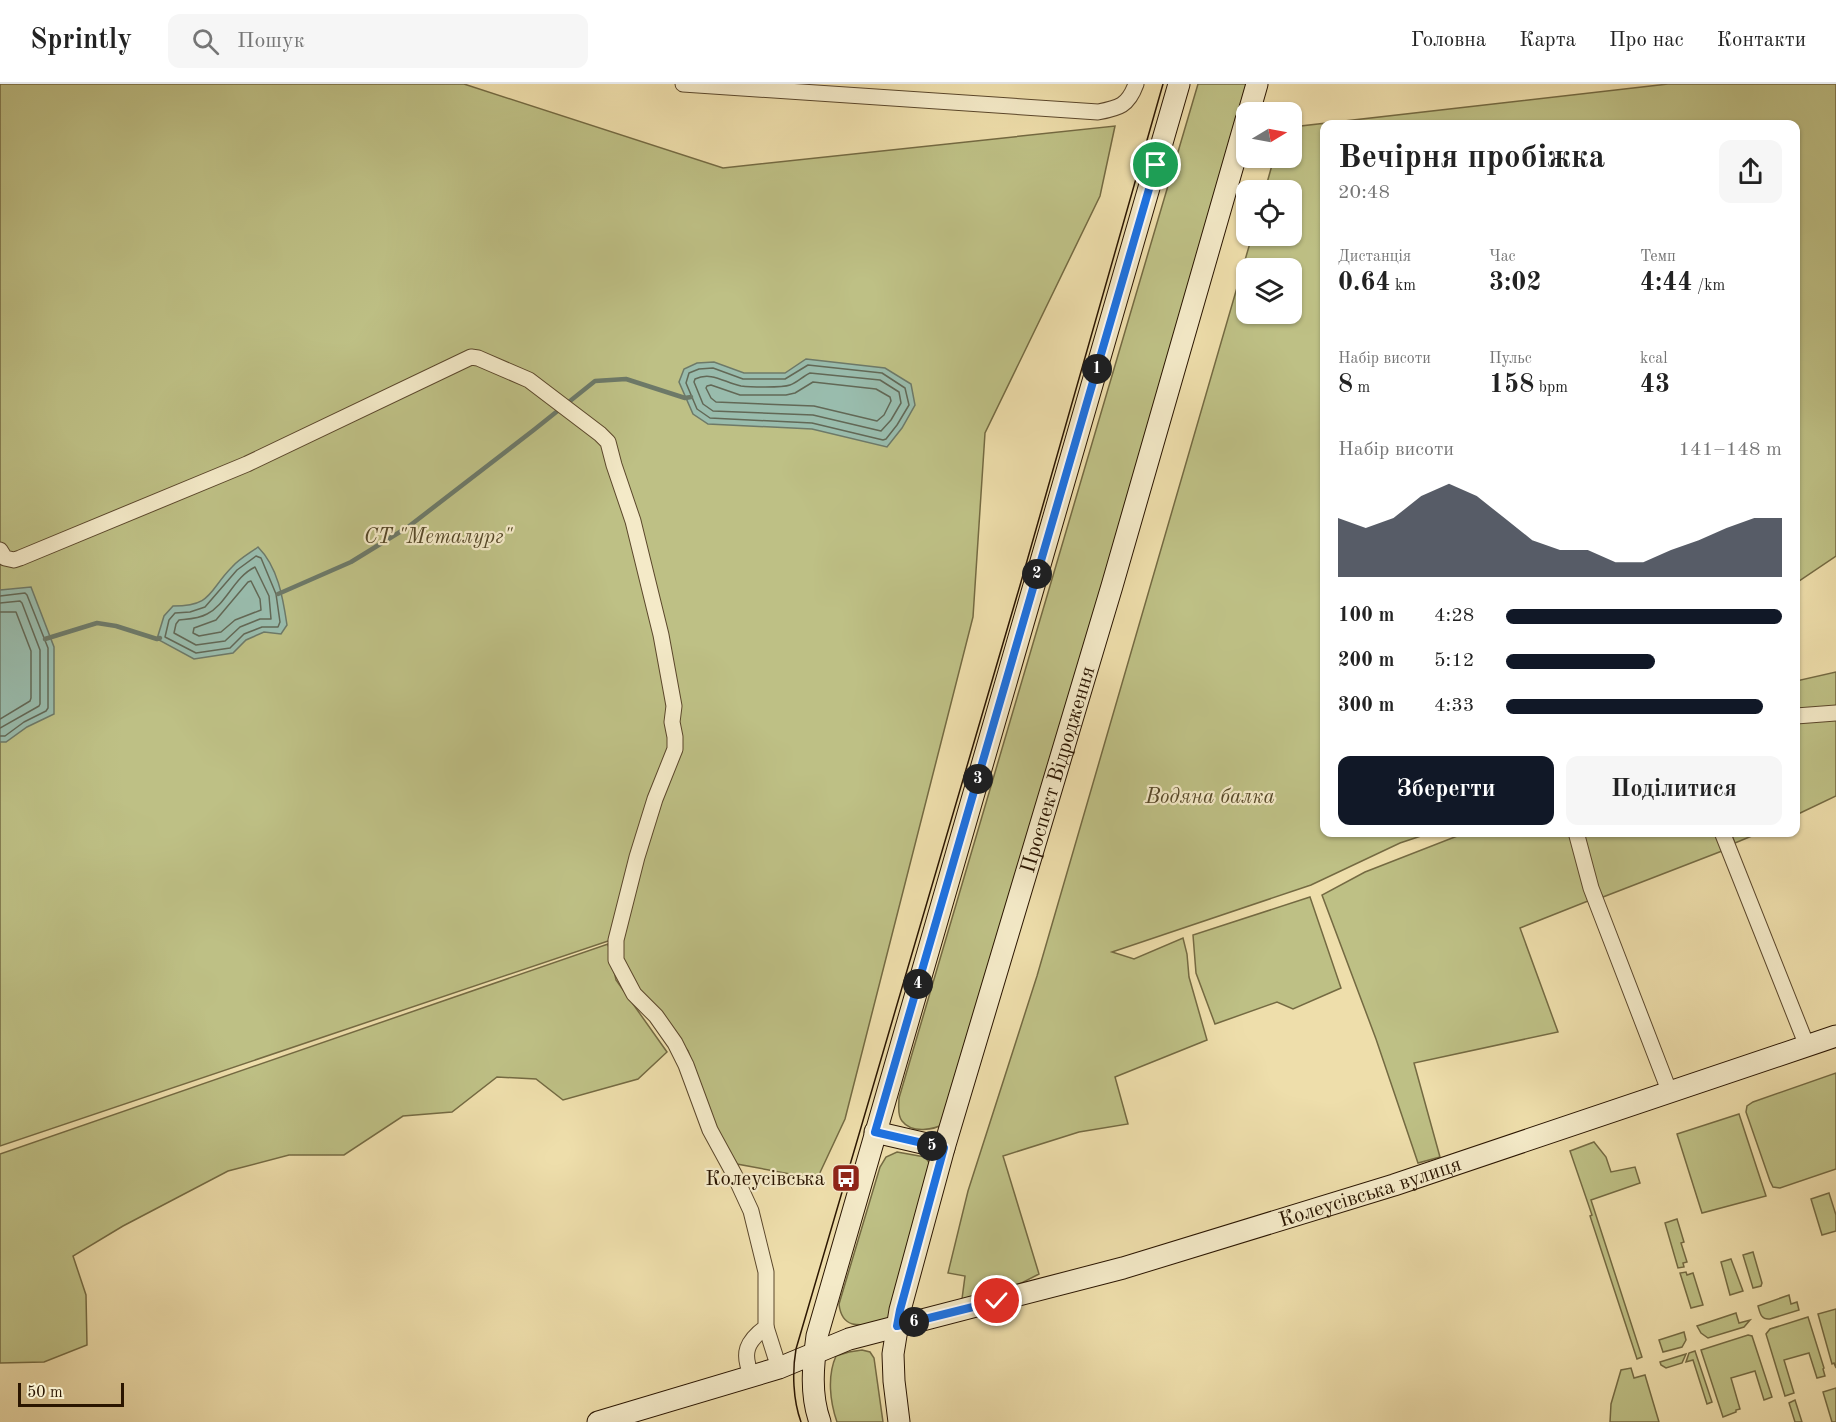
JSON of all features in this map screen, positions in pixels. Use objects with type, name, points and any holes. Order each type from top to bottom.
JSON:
[{"type":"main road","points":[[820,1422],[816,1412],[812,1371],[819,1328],[1179,84]]},
{"type":"main road","points":[[1252,102],[1257,84]]},
{"type":"main road","name":"Проспект Відродження","points":[[898,1422],[893,1354],[900,1310],[944,1148],[1112,586],[1236,155]]},
{"type":"main road","name":"Колеусівська вулиця","points":[[598,1422],[779,1368],[849,1338],[1156,1258],[1394,1185],[1836,1036]]},
{"type":"main road","points":[[875,1132],[944,1148]]},
{"type":"street","points":[[683,84],[1098,112],[1119,108],[1132,96],[1136,84]]},
{"type":"street","points":[[0,550],[5,558],[14,560],[20,558],[247,464],[471,357],[529,380],[608,442],[633,521],[661,635],[674,706],[672,722],[675,736],[675,749],[655,799],[637,857],[616,940],[616,960],[634,994],[656,1016],[675,1043],[710,1130],[751,1211],[766,1272],[766,1327],[779,1368]]},
{"type":"street","points":[[1800,716],[1836,713]]},
{"type":"street","points":[[1577,837],[1591,888],[1670,1093]]},
{"type":"street","points":[[1724,837],[1807,1046]]},
{"type":"street","points":[[752,1376],[746,1354],[754,1336],[766,1327]]},
{"type":"green space","name":"СТ \"Металург\"","points":[[0,84],[464,84],[723,168],[1115,126],[1100,196],[985,433],[973,617],[845,1119],[817,1179],[737,1164],[715,1127],[688,1051],[641,994],[621,957],[617,938],[0,1146]]},
{"type":"green space","points":[[1198,84],[1251,84],[1246,102],[1236,102],[1236,135],[946,1123],[929,1129],[911,1128],[900,1119],[899,1098]]},
{"type":"green space","name":"Водяна балка","points":[[1668,84],[1836,84],[1836,556],[1800,580],[1800,120],[1353,120]]},
{"type":"green space","name":"Водяна балка","points":[[1320,124],[1320,837],[1418,837],[1400,843],[1311,885],[1112,952],[1134,959],[1183,938],[1189,977],[1207,1040],[1115,1077],[1128,1124],[1079,1132],[1003,1156],[1039,1274],[994,1297],[962,1299],[965,1276],[948,1273],[968,1191],[1037,976],[1236,291],[1236,324],[1302,324],[1302,258],[1246,258],[1249,246],[1302,246],[1302,180],[1268,180],[1271,168],[1302,168],[1302,126]]},
{"type":"green space","points":[[1836,672],[1836,707],[1800,709],[1800,680]]},
{"type":"green space","points":[[1836,720],[1836,796],[1800,813],[1800,721]]},
{"type":"green space","points":[[1455,837],[1572,837],[1588,901],[1520,928],[1558,1032],[1414,1063],[1440,1157],[1418,1163],[1376,1039],[1322,895],[1365,872]]},
{"type":"green space","points":[[1583,837],[1717,837],[1722,851],[1603,897],[1598,888]]},
{"type":"green space","points":[[1733,837],[1749,837],[1735,843]]},
{"type":"green space","points":[[1310,897],[1341,988],[1293,1009],[1277,1002],[1215,1024],[1196,973],[1193,935]]},
{"type":"green space","points":[[608,944],[616,980],[667,1052],[638,1079],[563,1100],[536,1079],[497,1077],[452,1112],[403,1116],[344,1155],[289,1155],[228,1171],[123,1226],[73,1256],[86,1295],[87,1345],[44,1362],[0,1363],[0,1154]]},
{"type":"green space","points":[[1836,1073],[1836,1169],[1780,1188],[1773,1187],[1746,1112],[1747,1106]]},
{"type":"green space","points":[[1739,1114],[1766,1196],[1702,1213],[1677,1134]]},
{"type":"green space","points":[[1594,1142],[1606,1157],[1611,1172],[1635,1167],[1640,1183],[1591,1200],[1642,1357],[1637,1359],[1570,1151]]},
{"type":"green space","points":[[897,1152],[925,1157],[931,1165],[890,1316],[885,1322],[855,1325],[844,1319],[839,1304],[880,1167],[886,1157]]},
{"type":"green space","points":[[1829,1193],[1836,1215],[1836,1231],[1822,1235],[1811,1199]]},
{"type":"green space","points":[[1677,1219],[1687,1262],[1683,1263],[1684,1267],[1678,1268],[1665,1223]]},
{"type":"green space","points":[[1753,1252],[1762,1283],[1761,1286],[1753,1288],[1743,1255]]},
{"type":"green space","points":[[1731,1259],[1743,1291],[1730,1295],[1721,1262]]},
{"type":"green space","points":[[1686,1272],[1687,1275],[1693,1273],[1703,1305],[1691,1308],[1680,1273]]},
{"type":"green space","points":[[1789,1295],[1791,1304],[1797,1302],[1799,1310],[1770,1319],[1761,1316],[1758,1306]]},
{"type":"green space","points":[[1836,1309],[1836,1368],[1834,1363],[1832,1364],[1818,1314]]},
{"type":"green space","points":[[1736,1313],[1739,1323],[1750,1320],[1744,1327],[1708,1338],[1697,1326]]},
{"type":"green space","points":[[1808,1317],[1825,1376],[1817,1378],[1809,1353],[1784,1360],[1794,1393],[1785,1396],[1766,1334],[1770,1329]]},
{"type":"green space","points":[[1684,1332],[1686,1340],[1682,1347],[1663,1352],[1659,1340]]},
{"type":"green space","points":[[1748,1335],[1752,1336],[1772,1397],[1764,1400],[1755,1371],[1731,1378],[1740,1409],[1723,1417],[1701,1350]]},
{"type":"green space","points":[[862,1350],[870,1352],[874,1358],[883,1422],[837,1422],[830,1389],[833,1364],[836,1356]]},
{"type":"green space","points":[[1695,1351],[1712,1402],[1707,1404],[1693,1360],[1686,1362],[1689,1353]]},
{"type":"green space","points":[[1686,1354],[1682,1363],[1666,1368],[1661,1365],[1660,1362]]},
{"type":"green space","points":[[1631,1368],[1634,1378],[1645,1375],[1659,1422],[1610,1422],[1611,1404],[1621,1370]]},
{"type":"green space","points":[[1836,1388],[1836,1422],[1832,1422],[1823,1392]]},
{"type":"green space","points":[[1795,1400],[1802,1422],[1795,1422],[1789,1403]]},
{"type":"water","points":[[806,359],[885,368],[911,384],[915,405],[902,428],[887,447],[812,429],[708,424],[693,414],[679,382],[684,369],[697,363],[714,362],[744,373],[785,373]]},
{"type":"water","points":[[258,547],[275,573],[281,594],[287,625],[281,634],[264,632],[246,640],[233,653],[194,659],[157,639],[164,616],[173,606],[203,600],[235,564]]},
{"type":"water","points":[[31,587],[54,647],[54,714],[27,727],[6,742],[0,742],[0,590]]},
{"type":"waterway","points":[[278,594],[351,562],[408,527],[595,381],[626,379],[685,398],[691,397]]},
{"type":"waterway","points":[[45,639],[97,623],[160,638]]},
{"type":"tram line","points":[[801,1422],[794,1386],[796,1349],[1021,582],[1163,84]]},
{"type":"place","name":"Колеусівська","points":[[846,1178]]},
{"type":"route","points":[[997,1301],[897,1326],[944,1148],[875,1132],[1156,165]]}]
